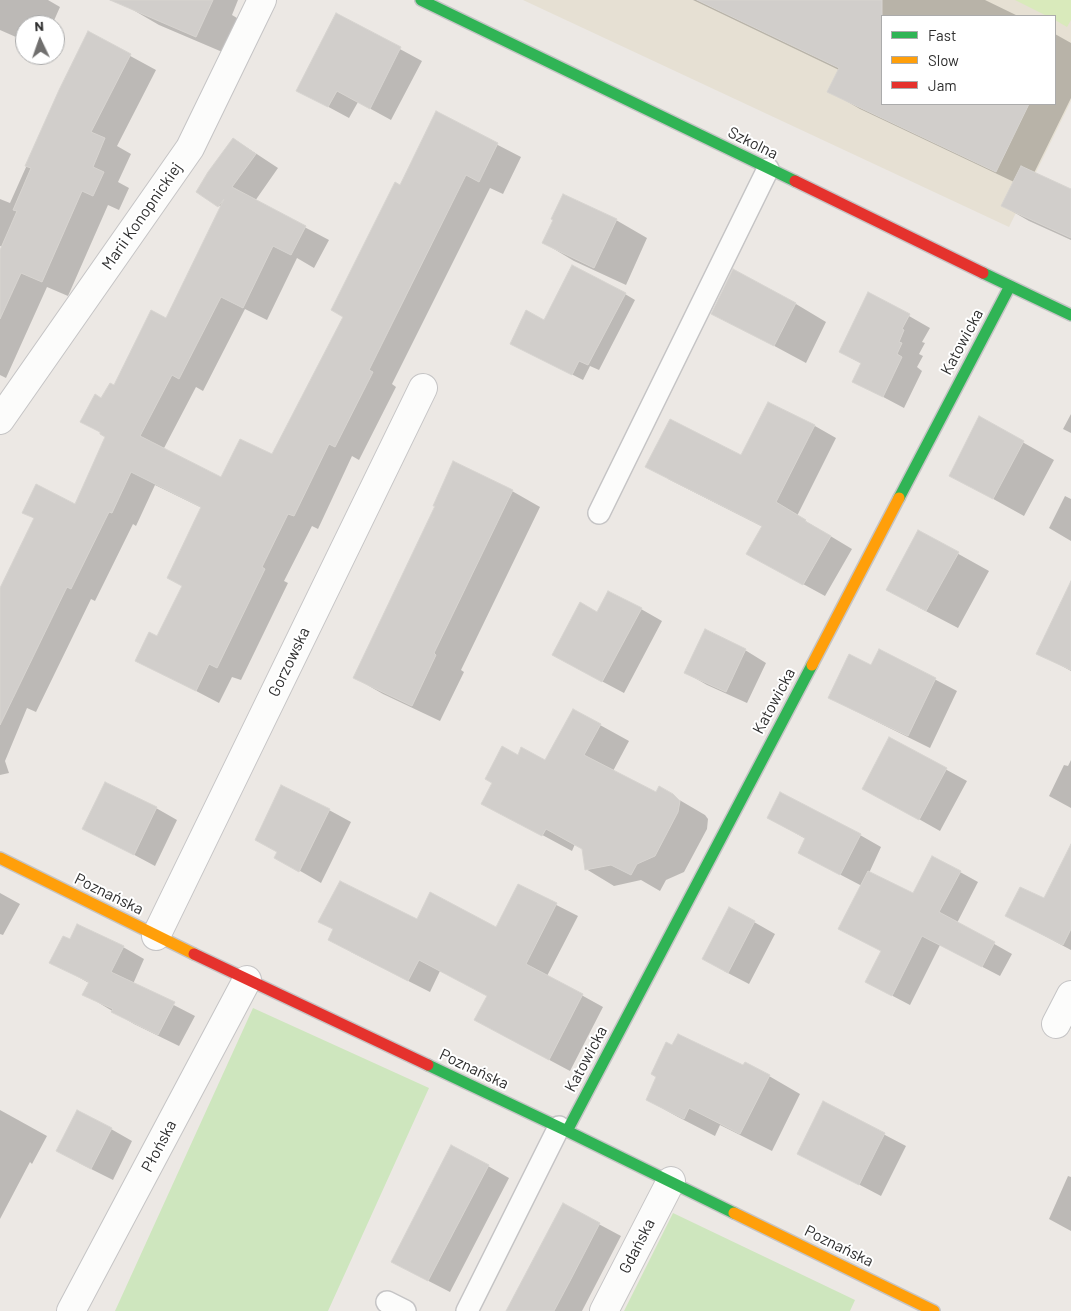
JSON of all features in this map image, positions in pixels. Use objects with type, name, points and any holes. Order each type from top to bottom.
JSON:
[{"type":"street","name":"Marii Konopnickiej","points":[[0,420],[190,148],[262,0]]},
{"type":"street","name":"Szkolna","points":[[421,0],[1071,315]]},
{"type":"street","name":"Katowicka","points":[[563,1129],[1010,286]]},
{"type":"street","name":"Gorzowska","points":[[156,936],[422,388]]},
{"type":"street","name":"Poznańska","points":[[0,858],[247,980],[671,1181],[934,1311]]},
{"type":"street","name":"Płońska","points":[[71,1311],[247,980]]},
{"type":"street","points":[[1056,1024],[1071,996]]},
{"type":"street","name":"Gdańska","points":[[604,1311],[671,1181]]},
{"type":"lane","points":[[599,513],[768,169]]},
{"type":"lane","points":[[467,1311],[563,1129]]},
{"type":"shaded area","points":[[523,0],[1071,0],[1071,101],[1009,227]]},
{"type":"green space","points":[[1015,0],[1071,0],[1071,20],[1067,27],[1056,21],[1056,15],[1045,15]]},
{"type":"green space","points":[[253,1008],[429,1088],[328,1311],[115,1311]]},
{"type":"green space","points":[[673,1213],[855,1300],[850,1311],[624,1311]]},
{"type":"building","points":[[110,0],[213,0],[196,37]]},
{"type":"building","points":[[697,0],[882,0],[881,105],[1029,105],[996,172],[827,92],[839,68]]},
{"type":"building","points":[[336,13],[401,47],[370,109],[337,91],[328,107],[296,91]]},
{"type":"building","points":[[88,31],[131,54],[91,132],[105,138],[93,167],[104,172],[93,196],[82,191],[42,282],[21,273],[0,319],[0,250],[17,211],[13,210],[31,168],[25,166]]},
{"type":"building","points":[[436,111],[498,143],[479,182],[466,175],[369,370],[373,372],[335,447],[329,444],[294,516],[288,514],[262,567],[265,569],[217,668],[209,664],[196,691],[135,661],[149,632],[157,636],[182,586],[167,578],[201,507],[131,472],[112,513],[109,512],[71,589],[67,587],[0,725],[0,588],[34,518],[22,513],[36,484],[75,504],[105,437],[100,432],[80,422],[95,394],[101,398],[110,383],[114,385],[151,310],[166,318],[224,199],[218,207],[196,192],[208,172],[233,138],[256,154],[232,187],[306,226],[291,255],[273,246],[243,308],[221,297],[179,379],[172,375],[140,436],[221,477],[240,439],[272,454],[343,317],[331,310],[395,182],[400,185]]},
{"type":"building","points":[[1021,166],[1071,189],[1071,238],[1001,206]]},
{"type":"building","points":[[563,194],[617,219],[594,268],[542,243]]},
{"type":"building","points":[[572,265],[626,293],[588,365],[579,361],[572,375],[510,344],[526,310],[544,320]]},
{"type":"building","points":[[733,269],[796,303],[774,346],[711,314]]},
{"type":"building","points":[[868,292],[910,314],[902,329],[904,330],[899,342],[902,343],[897,354],[902,357],[883,397],[852,382],[861,363],[839,352]]},
{"type":"building","points":[[768,402],[815,425],[776,502],[831,536],[803,585],[746,554],[762,526],[645,467],[670,419],[741,455]]},
{"type":"building","points":[[979,416],[1024,441],[993,499],[949,476]]},
{"type":"building","points":[[453,461],[513,490],[434,653],[436,655],[412,706],[353,678],[435,506],[433,506]]},
{"type":"building","points":[[918,530],[959,552],[926,611],[886,590]]},
{"type":"building","points":[[1071,581],[1071,670],[1036,654]]},
{"type":"building","points":[[608,591],[642,608],[602,682],[552,655],[580,602],[597,612]]},
{"type":"building","points":[[705,629],[746,649],[726,692],[684,673]]},
{"type":"building","points":[[879,649],[936,678],[908,736],[828,698],[849,654],[871,665]]},
{"type":"building","points":[[573,709],[601,724],[584,755],[656,792],[659,786],[673,794],[680,801],[678,812],[655,856],[637,864],[631,875],[611,865],[585,870],[582,849],[546,829],[542,836],[481,804],[492,783],[485,779],[502,746],[518,755],[521,747],[545,760]]},
{"type":"building","points":[[889,737],[947,768],[919,820],[862,789]]},
{"type":"building","points":[[105,782],[157,807],[134,855],[82,829]]},
{"type":"building","points":[[281,785],[330,809],[299,872],[274,858],[277,852],[255,840]]},
{"type":"building","points":[[780,792],[861,834],[840,875],[798,853],[805,838],[767,818]]},
{"type":"building","points":[[1071,844],[1071,929],[1063,945],[1005,916],[1020,887],[1044,898]]},
{"type":"building","points":[[932,856],[961,871],[939,912],[995,942],[982,967],[922,936],[892,996],[865,982],[881,951],[838,929],[868,871],[913,893]]},
{"type":"building","points":[[340,881],[417,919],[430,892],[496,927],[518,884],[557,903],[526,964],[583,994],[549,1060],[474,1020],[487,996],[419,960],[408,981],[328,940],[333,929],[318,922]]},
{"type":"building","points":[[729,907],[755,921],[728,973],[702,959]]},
{"type":"building","points":[[77,924],[124,946],[111,972],[175,1002],[158,1035],[111,1012],[113,1009],[82,995],[89,982],[49,963],[63,936],[70,939]]},
{"type":"building","points":[[678,1034],[743,1065],[745,1062],[770,1075],[740,1134],[689,1108],[684,1119],[646,1100],[656,1077],[651,1074],[666,1042],[672,1045]]},
{"type":"building","points":[[823,1101],[885,1133],[859,1185],[797,1154]]},
{"type":"building","points":[[77,1110],[112,1128],[91,1169],[56,1151]]},
{"type":"building","points":[[451,1145],[489,1165],[428,1281],[391,1262]]},
{"type":"building","points":[[563,1203],[600,1223],[570,1281],[554,1311],[506,1311]]},
{"type":"traffic: fast","points":[[421,0],[795,181]]},
{"type":"traffic: fast","points":[[983,273],[1071,315]]},
{"type":"traffic: fast","points":[[899,498],[1010,286]]},
{"type":"traffic: fast","points":[[567,1131],[812,665]]},
{"type":"traffic: fast","points":[[428,1065],[734,1213]]},
{"type":"traffic: slow","points":[[812,665],[899,498]]},
{"type":"traffic: slow","points":[[0,858],[194,954]]},
{"type":"traffic: slow","points":[[734,1213],[934,1311]]},
{"type":"traffic: jam","points":[[795,181],[983,273]]},
{"type":"traffic: jam","points":[[194,954],[428,1065]]}]
